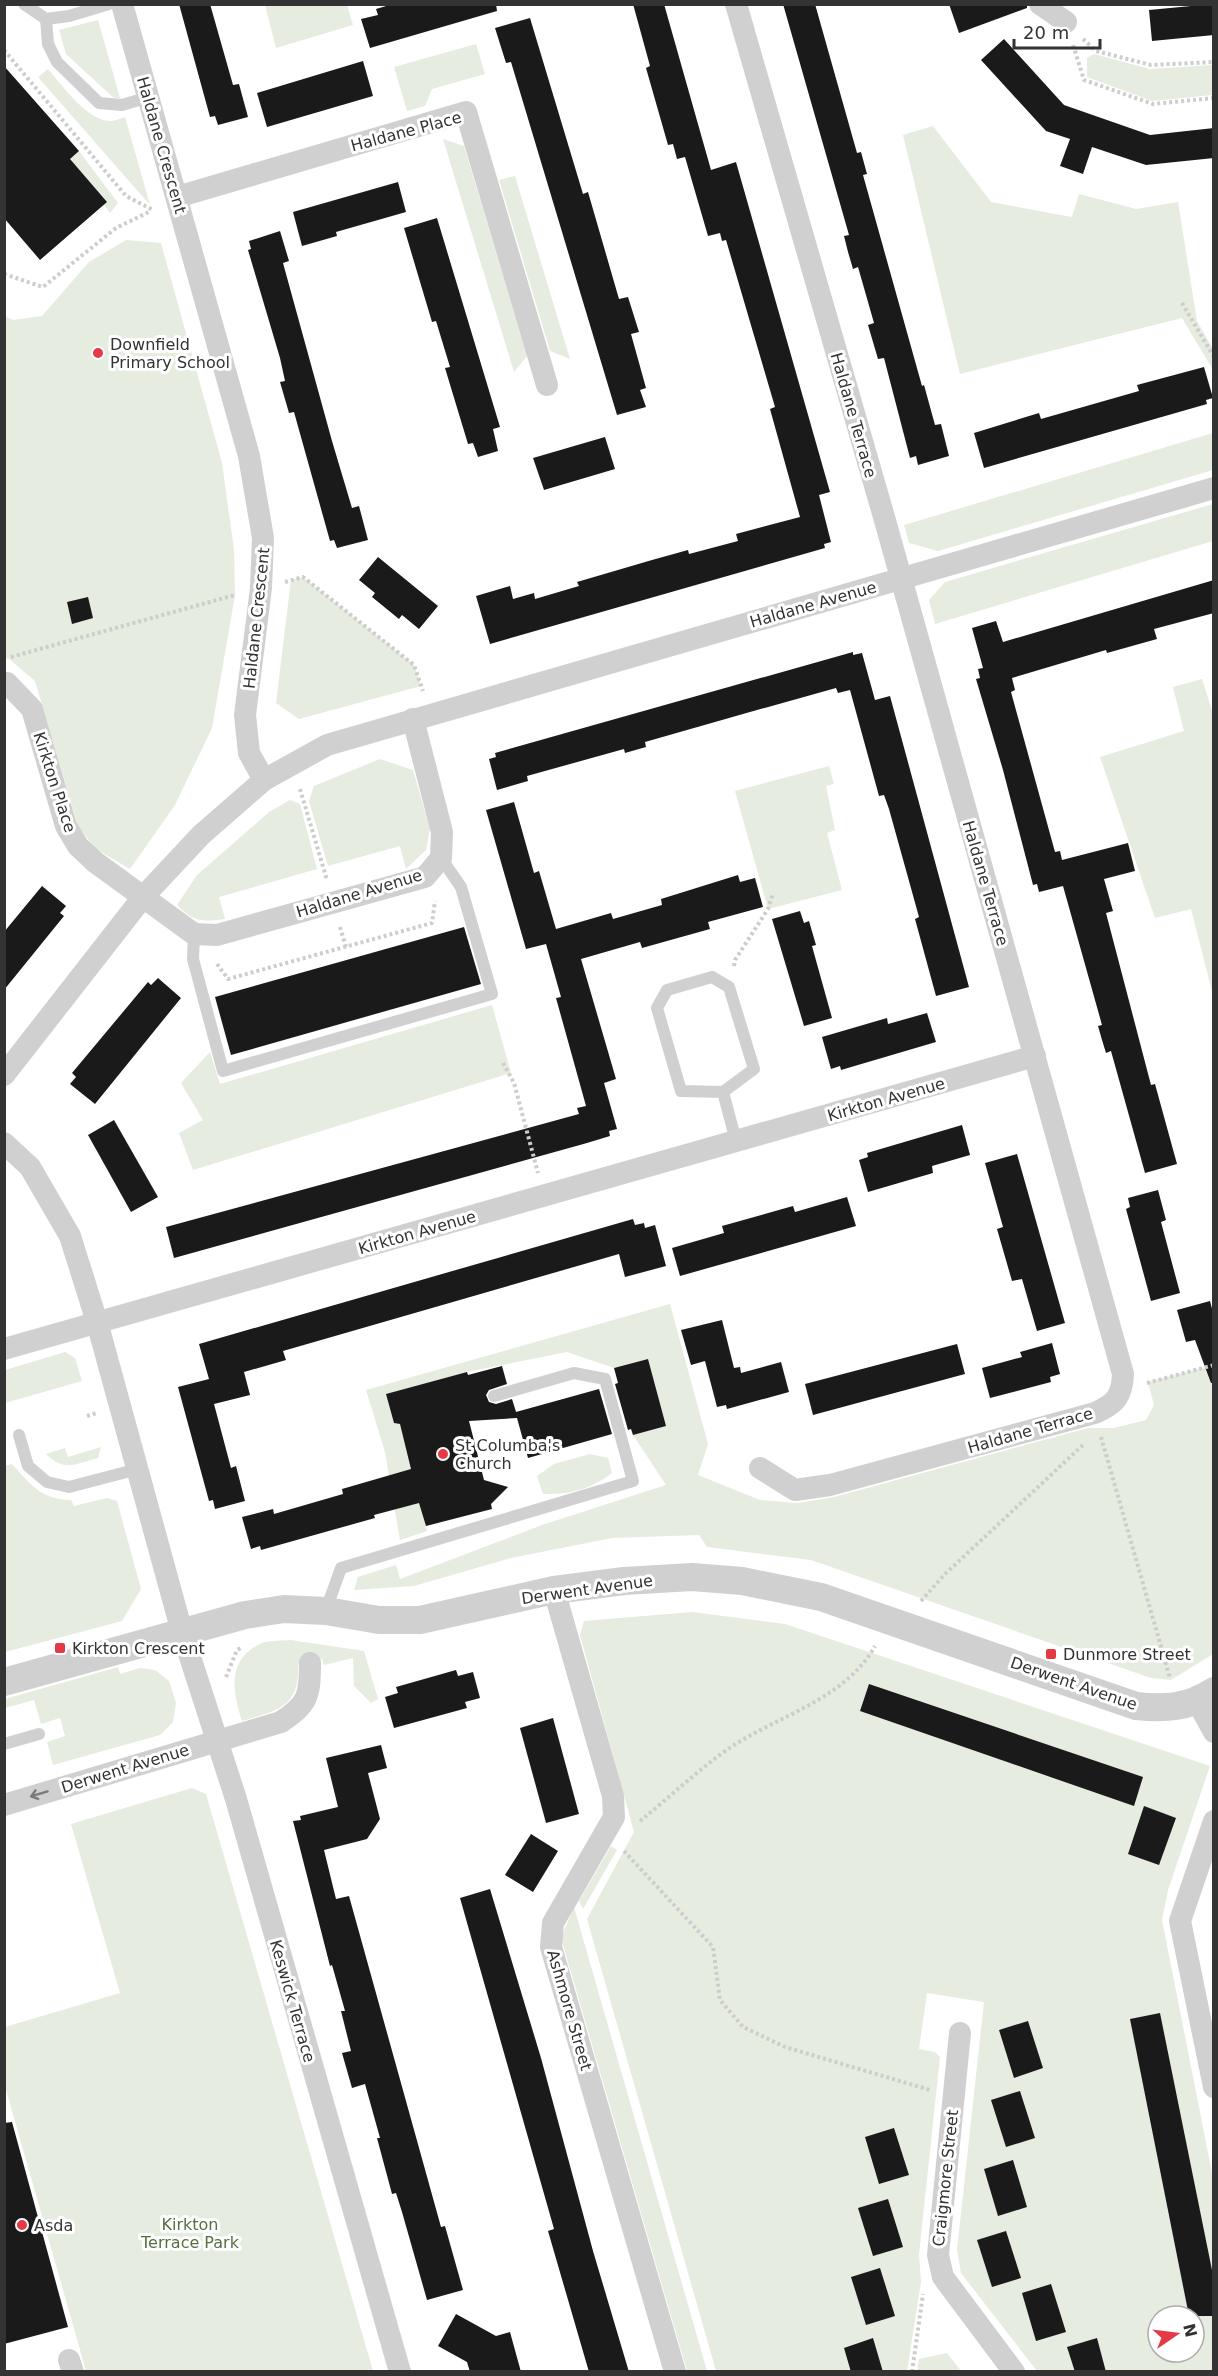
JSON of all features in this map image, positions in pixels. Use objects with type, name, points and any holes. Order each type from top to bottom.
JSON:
[{"type":"street","name":"Haldane Crescent","points":[[122,4],[249,456],[263,538],[261,588],[245,715],[249,753],[264,780]]},
{"type":"street","name":"Haldane Terrace","points":[[736,4],[901,579],[1124,1374],[1123,1389],[1097,1421],[830,1485],[795,1490],[760,1468]]},
{"type":"street","points":[[1040,4],[1066,21]]},
{"type":"street","name":"Haldane Place","points":[[177,197],[466,111],[547,385]]},
{"type":"street","name":"Haldane Avenue","points":[[264,780],[327,745],[1214,488]]},
{"type":"street","name":"Kirkton Place","points":[[4,683],[7,683],[32,709],[66,826],[78,846],[95,862],[143,897]]},
{"type":"street","name":"Haldane Avenue","points":[[194,934],[217,935],[425,877],[441,858],[442,832],[412,719]]},
{"type":"street","points":[[4,1075],[143,897],[201,835],[264,780]]},
{"type":"street","points":[[143,897],[194,934]]},
{"type":"street","name":"Kirkton Avenue","points":[[4,1349],[1035,1056]]},
{"type":"street","points":[[4,1143],[30,1167],[70,1236],[97,1322],[182,1632]]},
{"type":"street","name":"Derwent Avenue","points":[[4,1682],[245,1615],[274,1610],[326,1611],[379,1620],[420,1620],[554,1590],[624,1581],[692,1577],[742,1581],[909,1613],[1136,1706],[1157,1708],[1196,1700]]},
{"type":"street","name":"Ashmore Street","points":[[554,1590],[612,1796],[614,1840],[553,1923],[551,1947],[675,2372]]},
{"type":"street","name":"Keswick Terrace","points":[[182,1632],[236,1799],[400,2372]]},
{"type":"street","name":"Derwent Avenue","points":[[4,1804],[281,1722],[300,1709],[310,1688],[310,1663]]},
{"type":"street","points":[[1196,1700],[1214,1732]]},
{"type":"street","points":[[1214,1821],[1180,1921],[1214,2087]]},
{"type":"street","name":"Craigmore Street","points":[[960,2033],[938,2255],[943,2277],[1014,2372]]},
{"type":"lane","points":[[24,4],[46,19],[69,16],[109,4]]},
{"type":"lane","points":[[46,19],[48,44],[57,62],[99,103],[122,105],[149,97]]},
{"type":"lane","points":[[194,934],[193,959],[223,1071],[492,994],[461,887],[441,858]]},
{"type":"lane","points":[[712,977],[729,987],[754,1069],[723,1092],[681,1090],[657,1008],[667,990],[712,977]]},
{"type":"lane","points":[[723,1092],[736,1142]]},
{"type":"lane","points":[[326,1611],[341,1568],[633,1480],[605,1380],[574,1373],[494,1396]]},
{"type":"lane","points":[[19,1435],[28,1466],[47,1482],[69,1487],[138,1469]]},
{"type":"lane","points":[[4,1744],[39,1734]]},
{"type":"path","points":[[1066,21],[1096,51],[1151,65],[1214,62]]},
{"type":"path","points":[[1066,21],[1084,80],[1153,104],[1214,98]]},
{"type":"path","points":[[4,50],[126,195],[152,211]]},
{"type":"path","points":[[4,274],[42,287],[116,228],[177,197]]},
{"type":"path","points":[[1182,303],[1214,357]]},
{"type":"path","points":[[293,763],[346,947]]},
{"type":"path","points":[[194,934],[228,979],[432,923],[441,858]]},
{"type":"path","points":[[729,987],[735,960],[768,909],[773,893]]},
{"type":"path","points":[[503,1063],[514,1083],[544,1196]]},
{"type":"path","points":[[1123,1389],[1214,1365]]},
{"type":"path","points":[[923,1599],[1097,1421],[1196,1700]]},
{"type":"path","points":[[929,1608],[909,1613],[877,1644],[866,1663],[847,1680],[733,1746],[614,1840],[713,1947],[720,2000],[743,2027],[785,2048],[940,2093]]},
{"type":"path","points":[[226,1683],[225,1674],[237,1650],[244,1646]]},
{"type":"path","points":[[912,2372],[924,2292]]},
{"type":"green space","points":[[265,5],[347,5],[353,25],[276,48]]},
{"type":"green space","points":[[98,20],[120,98],[114,98],[66,54],[59,30]]},
{"type":"green space","points":[[476,44],[485,74],[432,89],[425,106],[407,111],[394,67]]},
{"type":"green space","points":[[1094,54],[1150,69],[1213,65],[1213,95],[1152,101],[1087,77],[1087,58]]},
{"type":"green space","points":[[48,69],[68,93],[93,116],[111,121],[125,117],[150,205],[38,77]]},
{"type":"green space","points":[[933,126],[991,202],[1072,217],[1079,194],[1136,209],[1178,202],[1197,321],[1213,349],[1213,370],[1182,318],[960,374],[903,135]]},
{"type":"green space","points":[[443,139],[464,146],[527,356],[514,372]]},
{"type":"green space","points":[[79,151],[118,203],[110,213],[70,159]]},
{"type":"green space","points":[[515,176],[570,359],[550,351],[499,180]]},
{"type":"green space","points":[[126,240],[161,243],[222,463],[234,550],[235,595],[212,728],[175,805],[130,869],[96,849],[78,826],[35,681],[8,658],[5,659],[5,316],[13,320],[42,316],[89,262]]},
{"type":"green space","points":[[1213,433],[1213,470],[938,551],[909,543],[904,525]]},
{"type":"green space","points":[[1213,504],[1213,541],[935,624],[929,600],[945,582]]},
{"type":"green space","points":[[303,577],[414,665],[421,686],[299,719],[276,703],[291,580]]},
{"type":"green space","points":[[1202,679],[1214,717],[1213,995],[1191,909],[1155,918],[1100,757],[1184,731],[1173,687]]},
{"type":"green space","points":[[380,759],[413,770],[430,829],[426,850],[406,869],[400,846],[328,866],[309,801],[314,786]]},
{"type":"green space","points":[[829,766],[834,784],[826,786],[835,830],[827,833],[842,890],[768,909],[735,791]]},
{"type":"green space","points":[[290,800],[300,804],[317,869],[219,897],[225,919],[193,918],[177,905],[197,875],[269,812]]},
{"type":"green space","points":[[492,1005],[511,1073],[193,1170],[179,1133],[203,1120],[181,1083],[210,1052],[220,1084]]},
{"type":"green space","points":[[670,1304],[708,1444],[698,1475],[760,1500],[798,1503],[834,1497],[1088,1428],[1114,1428],[1146,1420],[1154,1405],[1148,1382],[1213,1365],[1213,1654],[1171,1680],[1151,1678],[811,1560],[707,1547],[699,1535],[612,1538],[511,1558],[414,1586],[354,1590],[358,1577],[396,1565],[400,1579],[542,1525],[666,1485],[633,1435],[666,1426],[648,1359],[614,1368],[567,1352],[467,1372],[387,1394],[394,1423],[404,1425],[427,1531],[400,1540],[385,1452],[366,1390]]},
{"type":"green space","points":[[65,1352],[75,1358],[82,1381],[5,1403],[5,1370]]},
{"type":"green space","points":[[101,1447],[98,1458],[70,1465],[58,1463],[46,1454],[65,1448],[68,1457]]},
{"type":"green space","points":[[590,1454],[608,1458],[612,1473],[579,1490],[543,1494],[537,1476],[554,1464]]},
{"type":"green space","points":[[12,1464],[37,1490],[51,1497],[71,1500],[74,1506],[107,1498],[117,1501],[141,1589],[122,1621],[5,1652],[4,1466]]},
{"type":"green space","points":[[692,1612],[785,1624],[1210,1766],[1168,1890],[1162,1920],[1213,2178],[1213,2371],[1037,2371],[961,2273],[957,2250],[984,2002],[927,1993],[919,2049],[935,2052],[940,2057],[919,2254],[921,2282],[907,2371],[716,2371],[587,1919],[634,1832],[580,1635],[584,1621]]},
{"type":"green space","points":[[291,1640],[364,1651],[378,1699],[371,1703],[354,1686],[353,1658],[324,1665],[322,1659],[298,1665],[295,1690],[283,1705],[265,1714],[242,1721],[236,1698],[235,1676],[243,1658],[262,1643]]},
{"type":"green space","points":[[118,1667],[120,1674],[140,1668],[155,1670],[169,1681],[176,1703],[173,1722],[160,1735],[53,1765],[47,1742],[65,1736],[60,1718],[41,1724],[34,1700],[5,1708],[5,1699]]},
{"type":"green space","name":"Kirkton Terrace Park","points":[[192,1788],[206,1794],[373,2371],[86,2371],[5,2086],[5,2027],[120,1993],[71,1824]]},
{"type":"green space","points":[[611,1846],[617,1850],[583,1909],[579,1901]]},
{"type":"green space","points":[[574,1907],[707,2371],[687,2371],[561,1938]]},
{"type":"green space","points":[[947,2353],[961,2371],[917,2371],[919,2359]]},
{"type":"building","points":[[179,4],[210,4],[233,85],[239,84],[248,117],[218,125],[215,116],[210,117]]},
{"type":"building","points":[[393,4],[496,4],[497,11],[370,48],[361,19],[378,15],[376,9]]},
{"type":"building","points":[[633,4],[664,4],[711,170],[736,162],[830,492],[819,495],[831,542],[824,544],[825,548],[490,644],[476,596],[510,586],[513,599],[534,593],[535,599],[579,586],[577,582],[652,560],[688,550],[689,554],[738,541],[736,534],[800,517],[770,409],[775,407],[726,240],[722,241],[720,233],[708,236],[685,157],[677,159],[673,144],[668,145],[646,68],[650,66]]},
{"type":"building","points":[[783,4],[815,4],[857,153],[861,152],[867,174],[863,175],[922,386],[924,385],[935,425],[941,424],[949,456],[918,465],[916,456],[910,458],[884,358],[878,359],[868,325],[874,323],[858,267],[853,269],[848,252],[844,236],[849,235]]},
{"type":"building","points":[[949,4],[1027,4],[1027,8],[959,33]]},
{"type":"building","points":[[1191,4],[1214,4],[1214,35],[1152,41],[1149,10],[1191,6]]},
{"type":"building","points":[[530,18],[583,194],[588,192],[619,299],[628,297],[639,332],[631,334],[646,388],[640,390],[646,407],[617,415],[511,62],[506,63],[495,28]]},
{"type":"building","points":[[1004,39],[1064,105],[1150,135],[1214,128],[1214,158],[1146,165],[1092,147],[1083,174],[1060,166],[1070,139],[1046,131],[981,60]]},
{"type":"building","points":[[363,61],[373,96],[267,127],[257,93]]},
{"type":"building","points":[[4,66],[79,151],[70,159],[107,202],[40,260],[4,218]]},
{"type":"building","points":[[398,182],[406,212],[336,232],[337,236],[302,246],[293,212]]},
{"type":"building","points":[[437,218],[500,427],[493,429],[498,451],[478,457],[473,443],[468,444],[445,368],[450,367],[436,321],[432,322],[404,228]]},
{"type":"building","points":[[280,231],[289,261],[283,263],[332,441],[352,508],[359,506],[368,540],[337,548],[334,540],[330,541],[294,412],[289,413],[280,382],[285,381],[280,358],[248,250],[251,249],[249,241]]},
{"type":"building","points":[[1204,367],[1213,398],[1206,400],[1207,404],[984,468],[974,433],[1039,413],[1041,419],[1139,391],[1137,385]]},
{"type":"building","points":[[605,437],[615,469],[544,490],[533,458]]},
{"type":"building","points":[[378,557],[438,606],[419,629],[402,615],[399,619],[372,597],[375,593],[359,580]]},
{"type":"building","points":[[1214,580],[1214,613],[1154,629],[1157,639],[1107,653],[1106,650],[1012,678],[1015,690],[1011,692],[1055,852],[1060,851],[1062,860],[1128,843],[1135,871],[1104,879],[1113,911],[1106,913],[1151,1085],[1155,1084],[1177,1164],[1145,1173],[1111,1051],[1106,1053],[1098,1026],[1102,1025],[1063,886],[1039,892],[1037,884],[1033,885],[976,679],[980,678],[978,669],[983,668],[972,628],[996,621],[1003,642]]},
{"type":"building","points":[[88,597],[93,618],[72,624],[67,602]]},
{"type":"building","points":[[853,652],[853,655],[862,653],[875,700],[890,696],[969,987],[936,996],[915,919],[919,917],[889,809],[884,795],[879,796],[850,690],[838,693],[836,688],[750,712],[645,742],[646,747],[625,753],[624,749],[527,776],[528,781],[497,790],[489,759],[496,757],[495,753]]},
{"type":"building","points":[[514,802],[534,873],[539,871],[556,929],[611,913],[613,919],[662,905],[661,899],[738,875],[740,882],[755,878],[763,907],[708,922],[710,929],[642,948],[640,942],[581,959],[616,1079],[604,1083],[617,1129],[609,1131],[610,1136],[587,1143],[174,1258],[166,1227],[579,1114],[577,1108],[586,1106],[556,998],[561,997],[546,944],[526,949],[486,810]]},
{"type":"building","points":[[42,886],[66,906],[60,913],[64,916],[4,990],[4,932]]},
{"type":"building","points":[[800,911],[804,923],[809,921],[816,945],[812,946],[832,1018],[804,1026],[772,919]]},
{"type":"building","points":[[464,927],[481,984],[231,1055],[215,997]]},
{"type":"building","points":[[158,978],[181,998],[95,1104],[70,1084],[76,1077],[72,1073],[148,982],[151,985]]},
{"type":"building","points":[[927,1013],[936,1042],[841,1070],[840,1066],[831,1069],[822,1037],[887,1018],[888,1024]]},
{"type":"building","points":[[114,1120],[158,1197],[131,1212],[88,1135]]},
{"type":"building","points":[[962,1125],[970,1155],[932,1166],[933,1173],[868,1192],[859,1160],[868,1157],[867,1153]]},
{"type":"building","points":[[1017,1154],[1065,1323],[1037,1331],[1022,1279],[1012,1281],[997,1229],[1003,1227],[985,1163]]},
{"type":"building","points":[[1158,1190],[1166,1220],[1161,1222],[1180,1293],[1151,1301],[1126,1209],[1130,1207],[1128,1198]]},
{"type":"building","points":[[847,1197],[856,1226],[680,1276],[672,1248],[724,1233],[722,1226],[793,1206],[795,1212]]},
{"type":"building","points":[[633,1219],[635,1225],[644,1223],[645,1228],[655,1225],[666,1266],[625,1277],[619,1254],[283,1351],[286,1360],[244,1372],[250,1395],[214,1404],[231,1468],[236,1466],[245,1501],[215,1509],[213,1500],[209,1501],[178,1387],[209,1379],[199,1344]]},
{"type":"building","points":[[1210,1301],[1214,1316],[1214,1383],[1211,1383],[1195,1340],[1186,1342],[1177,1310]]},
{"type":"building","points":[[722,1320],[734,1368],[740,1367],[741,1373],[781,1362],[789,1392],[727,1409],[726,1405],[717,1407],[705,1361],[691,1365],[681,1330]]},
{"type":"building","points":[[1052,1343],[1060,1374],[1050,1377],[1051,1382],[990,1398],[982,1368],[1022,1357],[1020,1352]]},
{"type":"building","points":[[957,1344],[965,1374],[813,1415],[805,1384]]},
{"type":"building","points":[[648,1359],[666,1426],[633,1435],[631,1429],[628,1430],[615,1384],[618,1383],[614,1368]]},
{"type":"building","points":[[502,1366],[507,1384],[489,1390],[486,1395],[489,1402],[496,1404],[512,1399],[516,1412],[599,1389],[612,1434],[528,1458],[517,1418],[469,1421],[484,1480],[508,1487],[491,1504],[492,1509],[426,1526],[419,1503],[374,1515],[375,1518],[261,1550],[260,1546],[251,1549],[242,1517],[273,1509],[274,1514],[343,1494],[342,1489],[411,1469],[400,1424],[394,1423],[386,1394],[467,1372],[468,1375]]},
{"type":"building","points":[[456,1670],[458,1676],[473,1672],[480,1698],[465,1702],[467,1708],[394,1728],[385,1697],[398,1693],[396,1687]]},
{"type":"building","points":[[869,1684],[1143,1777],[1134,1806],[860,1711]]},
{"type":"building","points":[[553,1718],[579,1814],[546,1823],[520,1728]]},
{"type":"building","points":[[381,1745],[387,1768],[368,1773],[380,1819],[367,1839],[324,1850],[336,1899],[349,1896],[441,2227],[445,2226],[463,2290],[427,2300],[396,2193],[392,2194],[365,2084],[352,2088],[342,2053],[351,2051],[341,2011],[345,2011],[332,1965],[330,1966],[293,1821],[301,1820],[300,1816],[338,1807],[326,1758]]},
{"type":"building","points":[[1144,1806],[1176,1818],[1159,1865],[1128,1854]]},
{"type":"building","points":[[531,1834],[558,1851],[533,1892],[505,1875]]},
{"type":"building","points":[[490,1889],[541,2058],[593,2251],[629,2372],[589,2372],[548,2231],[554,2229],[460,1898]]},
{"type":"building","points":[[1160,2013],[1214,2280],[1214,2316],[1206,2316],[1206,2304],[1187,2304],[1130,2019]]},
{"type":"building","points":[[1028,2021],[1043,2068],[1014,2078],[999,2030]]},
{"type":"building","points":[[1020,2091],[1035,2138],[1006,2147],[991,2100]]},
{"type":"building","name":"Asda","points":[[12,2122],[68,2327],[4,2344],[4,2123]]},
{"type":"building","points":[[894,2128],[909,2175],[879,2184],[865,2137]]},
{"type":"building","points":[[1013,2160],[1027,2207],[998,2216],[984,2169]]},
{"type":"building","points":[[888,2199],[903,2247],[873,2256],[858,2208]]},
{"type":"building","points":[[1006,2231],[1021,2278],[992,2287],[977,2240]]},
{"type":"building","points":[[880,2268],[895,2316],[866,2325],[851,2277]]},
{"type":"building","points":[[1051,2284],[1066,2332],[1036,2341],[1022,2293]]},
{"type":"building","points":[[456,2314],[496,2336],[510,2332],[521,2372],[470,2372],[467,2362],[438,2346]]},
{"type":"building","points":[[873,2338],[883,2372],[851,2372],[844,2348]]},
{"type":"building","points":[[1097,2338],[1106,2372],[1075,2372],[1067,2347]]},
{"type":"place","name":"Downfield Primary School","points":[[98,353]]},
{"type":"place","name":"St Columba's Church","points":[[443,1454]]},
{"type":"place","name":"Kirkton Crescent","points":[[60,1648]]},
{"type":"place","name":"Dunmore Street","points":[[1051,1654]]},
{"type":"place","name":"Asda","points":[[22,2225]]}]
